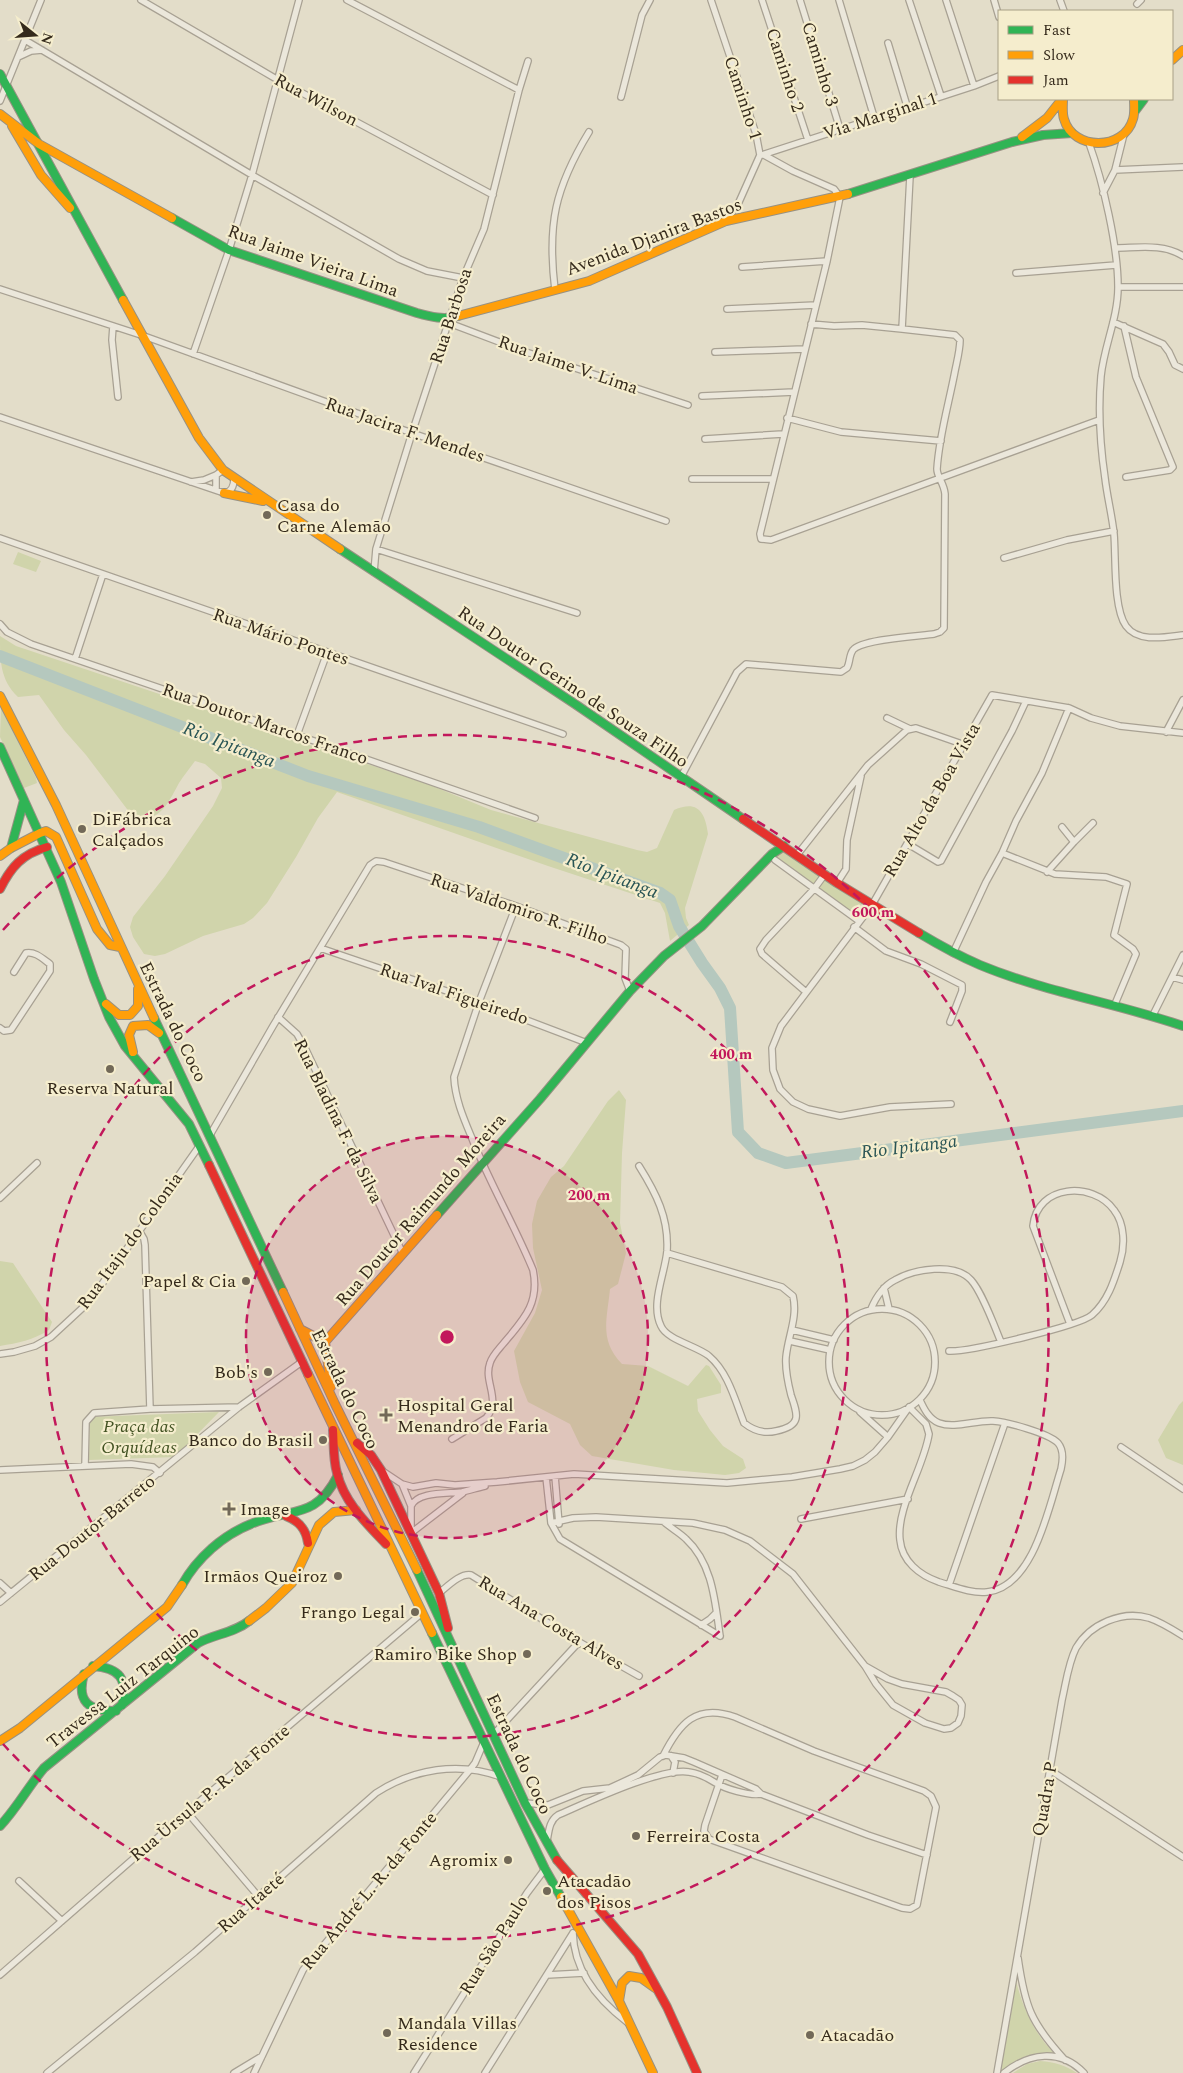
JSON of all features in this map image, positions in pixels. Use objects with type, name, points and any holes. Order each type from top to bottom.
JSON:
[{"type":"main road","points":[[1173,59],[1183,50]]},
{"type":"main road","name":"Rua Doutor Gerino de Souza Filho","points":[[0,74],[199,438],[223,470],[575,704],[837,883],[953,953],[973,963],[1013,977],[1115,1004],[1183,1026]]},
{"type":"main road","name":"Avenida Djanira Bastos","points":[[1012,142],[1040,125],[1052,114],[1062,100]]},
{"type":"main road","points":[[1063,100],[1063,116],[1072,133],[1089,143],[1108,143],[1124,134],[1130,127],[1135,111],[1143,100]]},
{"type":"main road","points":[[1134,100],[1135,111]]},
{"type":"main road","name":"Rua Jaime Vieira Lima","points":[[0,114],[39,144],[229,250],[417,313],[450,320]]},
{"type":"main road","name":"Rua Doutor Gerino de Souza Filho","points":[[10,122],[41,175],[55,193],[77,214]]},
{"type":"main road","name":"Avenida Djanira Bastos","points":[[450,320],[603,276],[726,221],[840,197],[1012,142],[1043,135],[1072,133]]},
{"type":"main road","points":[[220,491],[269,502]]},
{"type":"main road","name":"Estrada do Coco","points":[[0,696],[56,805],[137,984],[164,1037],[335,1404],[413,1561],[546,1845],[579,1887],[638,1954],[658,1990],[697,2073]]},
{"type":"main road","name":"Estrada do Coco","points":[[0,747],[47,847],[102,999],[118,1035],[175,1105],[189,1124],[200,1145],[545,1869],[619,2001],[653,2073]]},
{"type":"main road","points":[[11,848],[24,800]]},
{"type":"main road","points":[[0,857],[11,848],[40,833],[46,832],[56,837],[96,929],[110,945],[120,947]]},
{"type":"main road","points":[[773,839],[774,857]]},
{"type":"main road","name":"Rua Doutor Raimundo Moreira","points":[[325,1342],[540,1099],[630,991],[664,956],[702,926],[784,846]]},
{"type":"main road","points":[[0,889],[11,867],[24,855],[47,847]]},
{"type":"main road","points":[[0,857],[9,859],[11,867]]},
{"type":"main road","points":[[102,999],[119,1014],[130,1015],[138,1006],[137,984]]},
{"type":"main road","points":[[133,1055],[129,1035],[133,1026],[142,1023],[148,1024],[164,1037]]},
{"type":"main road","points":[[300,1329],[325,1342],[328,1377],[335,1404]]},
{"type":"main road","points":[[332,1421],[338,1475],[356,1510],[392,1550]]},
{"type":"main road","points":[[353,1440],[371,1455],[382,1470],[439,1593],[454,1650]]},
{"type":"main road","name":"Travessa Luiz Tarquino","points":[[0,1741],[20,1728],[166,1607],[176,1596],[195,1566],[235,1532],[252,1524],[308,1509],[325,1498],[338,1475]]},
{"type":"main road","name":"Travessa Luiz Tarquino","points":[[0,1826],[16,1810],[34,1779],[44,1768],[198,1643],[211,1636],[240,1628],[272,1603],[292,1583],[315,1530],[334,1512],[356,1510]]},
{"type":"main road","points":[[286,1516],[298,1521],[305,1528],[308,1537],[307,1547]]},
{"type":"main road","points":[[94,1666],[106,1667],[120,1675],[124,1685],[125,1696],[122,1705]]},
{"type":"main road","points":[[84,1674],[81,1693],[85,1702],[96,1710],[116,1711]]},
{"type":"main road","points":[[619,2001],[619,1985],[623,1978],[629,1975],[642,1978],[658,1990]]},
{"type":"street","points":[[0,101],[41,0]]},
{"type":"street","name":"Rua Wilson","points":[[141,0],[278,80],[493,196]]},
{"type":"street","points":[[193,354],[229,250],[252,175],[298,0]]},
{"type":"street","points":[[347,0],[359,8],[519,90]]},
{"type":"street","points":[[359,8],[363,0]]},
{"type":"street","points":[[621,97],[642,15],[650,0]]},
{"type":"street","name":"Caminho 1","points":[[711,0],[762,155],[739,202],[726,221]]},
{"type":"street","name":"Caminho 2","points":[[762,0],[808,140]]},
{"type":"street","name":"Caminho 3","points":[[800,0],[840,129]]},
{"type":"street","points":[[839,0],[874,117]]},
{"type":"street","points":[[909,0],[942,96]]},
{"type":"street","points":[[946,0],[974,86]]},
{"type":"street","points":[[994,0],[998,14]]},
{"type":"street","points":[[24,40],[252,175],[412,265],[463,278]]},
{"type":"street","points":[[888,43],[907,106]]},
{"type":"street","points":[[18,57],[31,51],[42,50]]},
{"type":"street","name":"Rua Barbosa","points":[[374,572],[373,561],[376,549],[412,433],[463,278],[484,229],[528,61]]},
{"type":"street","name":"Via Marginal 1","points":[[762,155],[907,106],[974,86],[998,76]]},
{"type":"street","points":[[555,290],[552,247],[556,200],[566,173],[589,132]]},
{"type":"street","points":[[1103,193],[1114,170],[1124,134]]},
{"type":"street","points":[[1089,143],[1096,160],[1115,248],[1118,287],[1113,322],[1101,374],[1099,420],[1105,479],[1114,531],[1116,585],[1122,620],[1132,632],[1144,637],[1183,635]]},
{"type":"street","points":[[762,155],[834,190],[840,197],[827,261],[783,434],[760,534],[761,540],[764,541],[940,479],[991,458],[1099,420]]},
{"type":"street","points":[[1114,170],[1183,167]]},
{"type":"street","points":[[902,329],[910,176]]},
{"type":"street","points":[[1115,248],[1161,248],[1174,250],[1183,256]]},
{"type":"street","points":[[742,267],[827,261]]},
{"type":"street","points":[[1016,273],[1116,265]]},
{"type":"street","points":[[1118,287],[1183,287]]},
{"type":"street","points":[[0,289],[144,336]]},
{"type":"street","points":[[727,309],[816,305]]},
{"type":"street","name":"Rua Jaime V. Lima","points":[[450,320],[524,351],[688,405]]},
{"type":"street","points":[[1113,322],[1162,344],[1169,352],[1175,366],[1183,369]]},
{"type":"street","points":[[681,778],[738,672],[746,664],[840,672],[847,668],[851,652],[856,647],[869,642],[934,634],[943,630],[945,624],[944,485],[937,470],[960,340],[955,335],[862,324],[834,326],[811,324]]},
{"type":"street","points":[[114,326],[112,340],[118,397]]},
{"type":"street","points":[[1124,326],[1136,377],[1174,468],[1126,477]]},
{"type":"street","name":"Rua Jacira F. Mendes","points":[[144,336],[412,433],[666,521]]},
{"type":"street","points":[[715,352],[804,349]]},
{"type":"street","points":[[702,396],[794,392]]},
{"type":"street","points":[[0,417],[220,491],[230,491],[233,487],[234,478]]},
{"type":"street","points":[[787,418],[841,432],[941,441]]},
{"type":"street","points":[[704,438],[783,434]]},
{"type":"street","points":[[189,482],[204,480],[223,470]]},
{"type":"street","points":[[216,475],[220,491]]},
{"type":"street","points":[[692,479],[773,479]]},
{"type":"street","points":[[1004,558],[1067,540],[1114,531]]},
{"type":"street","name":"Rua Mário Pontes","points":[[0,538],[563,734]]},
{"type":"street","points":[[376,549],[577,613]]},
{"type":"street","points":[[75,659],[103,574]]},
{"type":"street","name":"Rua Doutor Marcos Franco","points":[[0,624],[16,638],[297,734],[534,818]]},
{"type":"street","points":[[297,734],[327,653]]},
{"type":"street","name":"Rua Alto da Boa Vista","points":[[951,1104],[890,1107],[840,1116],[819,1112],[792,1102],[784,1094],[776,1082],[771,1059],[772,1048],[776,1034],[872,905],[992,695],[1026,701]]},
{"type":"street","points":[[1166,732],[1183,700]]},
{"type":"street","points":[[908,844],[938,862],[941,861],[1012,731],[1026,701],[1069,708],[1091,718],[1112,724],[1183,733]]},
{"type":"street","points":[[953,953],[1016,821],[1042,773],[1069,708]]},
{"type":"street","points":[[887,718],[965,745]]},
{"type":"street","points":[[797,855],[886,747],[913,728]]},
{"type":"street","points":[[837,883],[846,869],[847,840],[862,774]]},
{"type":"street","points":[[1047,872],[1093,823]]},
{"type":"street","points":[[1062,827],[1074,842]]},
{"type":"street","points":[[1002,853],[1047,872],[1061,875],[1106,877],[1127,884],[1114,935],[1133,949],[1136,954],[1115,1004]]},
{"type":"street","points":[[774,857],[814,889],[859,921]]},
{"type":"street","name":"Rua Valdomiro R. Filho","points":[[320,948],[370,865],[376,861],[382,861],[516,906],[624,947],[627,954],[625,978],[630,991]]},
{"type":"street","points":[[806,992],[762,954],[760,947],[814,889],[825,874]]},
{"type":"street","points":[[452,1439],[490,1414],[493,1394],[488,1371],[489,1364],[493,1355],[525,1320],[531,1306],[535,1280],[523,1246],[482,1163],[454,1089],[454,1077],[479,1002],[516,906]]},
{"type":"street","points":[[854,927],[886,951],[922,964],[962,985],[962,991],[950,1022]]},
{"type":"street","points":[[210,1135],[320,948]]},
{"type":"street","name":"Rua Ival Figueiredo","points":[[320,948],[479,1002],[588,1043]]},
{"type":"street","points":[[0,1028],[4,1031],[11,1030],[51,968],[50,964],[33,952],[26,952],[14,972]]},
{"type":"street","points":[[1153,1015],[1183,955]]},
{"type":"street","points":[[1172,977],[1183,980]]},
{"type":"street","name":"Rua Bladina F. da Silva","points":[[278,1017],[297,1034],[306,1050],[403,1254]]},
{"type":"street","name":"Rua Itaju do Colonia","points":[[0,1354],[35,1346],[51,1337],[72,1320],[90,1301],[200,1145]]},
{"type":"street","points":[[0,1198],[37,1163]]},
{"type":"street","points":[[639,1166],[654,1188],[666,1222],[667,1253],[658,1312],[661,1326],[674,1338],[704,1352],[719,1366],[744,1423],[757,1431],[765,1432],[786,1429],[793,1425],[796,1420],[797,1409],[791,1394],[786,1356],[792,1330],[795,1303],[793,1296],[782,1287],[667,1253]]},
{"type":"street","points":[[949,1351],[969,1350],[1070,1324],[1090,1317],[1102,1304],[1110,1291],[1122,1255],[1122,1230],[1115,1211],[1102,1199],[1078,1192],[1056,1194],[1046,1198],[1034,1214],[1034,1226],[1070,1324]]},
{"type":"street","points":[[140,1232],[145,1245],[150,1409]]},
{"type":"street","points":[[871,1309],[884,1288],[901,1277],[944,1268],[959,1271],[972,1281],[1001,1342]]},
{"type":"street","points":[[884,1288],[890,1309]]},
{"type":"street","points":[[859,1410],[874,1415],[891,1415],[908,1408],[920,1400],[930,1386],[935,1370],[934,1353],[929,1337],[919,1324],[905,1314],[890,1309],[871,1309],[858,1315],[844,1325],[830,1350],[831,1378],[837,1391],[888,1437]]},
{"type":"street","points":[[792,1330],[834,1340]]},
{"type":"street","points":[[790,1341],[830,1350]]},
{"type":"street","name":"Rua Doutor Barreto","points":[[0,1602],[239,1407],[303,1361]]},
{"type":"street","points":[[920,1400],[927,1414],[941,1423],[950,1425],[980,1421],[1004,1423],[1044,1435],[1054,1440],[1062,1449],[1063,1460],[1061,1469],[1033,1552],[1020,1574],[999,1589],[978,1592],[949,1585],[925,1576],[916,1570],[903,1554],[899,1529],[929,1434],[933,1428],[941,1423]]},
{"type":"street","points":[[84,1466],[86,1422],[94,1413],[150,1409],[239,1407]]},
{"type":"street","points":[[908,1408],[926,1424],[929,1434]]},
{"type":"street","points":[[382,1470],[402,1484],[413,1487],[436,1483],[497,1482],[555,1476],[593,1475],[727,1483],[792,1477],[853,1466],[876,1452],[908,1408]]},
{"type":"street","points":[[949,1585],[1004,1423]]},
{"type":"street","points":[[1121,1447],[1183,1489]]},
{"type":"street","points":[[0,1470],[131,1464],[153,1467],[160,1473]]},
{"type":"street","points":[[555,1476],[559,1514],[557,1533]]},
{"type":"street","points":[[546,1477],[551,1522],[560,1539],[580,1553],[720,1636],[707,1570],[700,1555],[686,1539],[663,1522]]},
{"type":"street","points":[[411,1506],[416,1500],[427,1496],[464,1491],[497,1482]]},
{"type":"street","points":[[402,1484],[411,1506],[411,1532]]},
{"type":"street","points":[[411,1532],[464,1491]]},
{"type":"street","points":[[801,1519],[908,1499]]},
{"type":"street","points":[[894,1502],[905,1509]]},
{"type":"street","points":[[550,1514],[559,1514],[572,1518]]},
{"type":"street","points":[[551,1522],[572,1518],[602,1517],[690,1523],[710,1525],[736,1535],[762,1549],[793,1574],[893,1705],[925,1723],[944,1729],[951,1728],[958,1723],[962,1706],[959,1700],[953,1696],[946,1692],[916,1688],[890,1680],[865,1666]]},
{"type":"street","points":[[686,1539],[686,1529],[690,1523]]},
{"type":"street","name":"Rua Ana Costa Alves","points":[[439,1593],[467,1574],[471,1575],[638,1676]]},
{"type":"street","points":[[0,1584],[12,1593]]},
{"type":"street","points":[[701,1625],[716,1612]]},
{"type":"street","name":"Rua Ùrsula P. R. da Fonte","points":[[0,1975],[187,1812],[422,1614]]},
{"type":"street","name":"Quadra P","points":[[997,2073],[1050,1770],[1070,1664],[1076,1649],[1084,1637],[1095,1627],[1109,1620],[1134,1615],[1161,1622],[1183,1636]]},
{"type":"street","points":[[493,1735],[579,1642]]},
{"type":"street","points":[[881,1691],[890,1680]]},
{"type":"street","points":[[525,1803],[548,1805],[583,1792],[610,1788],[647,1769],[663,1756],[676,1733],[687,1721],[705,1713],[717,1712],[729,1715],[814,1751],[924,1791],[931,1796],[936,1807],[917,1904],[910,1909],[902,1908],[709,1839],[704,1831],[705,1825],[722,1775]]},
{"type":"street","name":"Rua André L. R. da Fonte","points":[[254,2073],[303,1970],[469,1771],[484,1742]]},
{"type":"street","points":[[663,1756],[689,1760],[756,1789],[761,1794]]},
{"type":"street","points":[[671,1756],[675,1762],[673,1773]]},
{"type":"street","name":"Rua Itaeté","points":[[47,2073],[180,1964],[384,1788],[406,1777],[437,1769],[469,1771]]},
{"type":"street","points":[[647,1769],[647,1775],[651,1778]]},
{"type":"street","points":[[1050,1770],[1183,1857]]},
{"type":"street","points":[[469,1771],[501,1777]]},
{"type":"street","points":[[546,1845],[553,1819],[573,1809],[651,1778],[686,1771],[749,1794],[761,1794],[868,1835],[927,1855]]},
{"type":"street","points":[[568,1798],[573,1809]]},
{"type":"street","points":[[187,1812],[258,1896]]},
{"type":"street","name":"Rua São Paulo","points":[[414,2073],[527,1893],[545,1869]]},
{"type":"street","points":[[19,1881],[62,1922]]},
{"type":"street","points":[[572,1916],[574,1949],[584,1973],[599,1997],[631,2025]]},
{"type":"street","points":[[484,2073],[573,1933]]},
{"type":"street","points":[[1018,1952],[1022,1987],[1033,2020],[1044,2037],[1065,2060]]},
{"type":"street","points":[[547,1975],[584,1973]]},
{"type":"street","points":[[234,2073],[262,2056]]},
{"type":"street","points":[[1004,2073],[1017,2063],[1032,2057],[1049,2056],[1065,2060],[1078,2067],[1084,2073]]},
{"type":"green space","points":[[18,552],[41,561],[36,572],[13,564]]},
{"type":"green space","points":[[0,636],[16,646],[249,724],[272,734],[430,785],[491,810],[637,850],[647,852],[657,848],[674,810],[682,807],[694,807],[705,819],[708,834],[685,908],[689,925],[670,941],[665,913],[660,903],[337,792],[318,818],[267,903],[253,918],[244,924],[203,936],[165,954],[155,956],[144,954],[133,937],[130,927],[133,917],[165,876],[213,806],[222,788],[221,778],[205,764],[195,761],[166,806],[160,812],[148,817],[140,817],[130,813],[86,755],[64,730],[39,695],[18,697],[12,690],[4,677],[2,669]]},
{"type":"green space","points":[[1,708],[36,778],[37,783],[24,788],[0,737]]},
{"type":"green space","points":[[781,848],[863,903],[854,915],[773,858]]},
{"type":"green space","points":[[619,1090],[626,1100],[620,1223],[626,1253],[618,1284],[610,1289],[606,1320],[607,1338],[610,1347],[622,1364],[648,1366],[688,1386],[706,1365],[709,1366],[721,1385],[721,1393],[697,1399],[698,1411],[723,1446],[743,1459],[746,1468],[739,1473],[725,1475],[674,1470],[592,1456],[580,1445],[570,1424],[528,1402],[520,1382],[514,1351],[535,1313],[542,1290],[533,1248],[532,1224],[537,1201],[551,1177],[564,1166],[608,1101]]},
{"type":"green space","points":[[0,1261],[13,1263],[52,1322],[49,1330],[31,1339],[0,1346]]},
{"type":"green space","points":[[1183,1401],[1183,1465],[1166,1458],[1158,1440]]},
{"type":"green space","name":"Praça das Orquídeas","points":[[219,1412],[175,1457],[89,1460],[90,1417]]},
{"type":"green space","points":[[1016,1981],[1030,2020],[1041,2038],[1055,2054],[1039,2053],[1025,2056],[1012,2063],[1000,2073]]},
{"type":"green space","points":[[1040,2061],[1060,2064],[1077,2073],[1013,2073],[1027,2064]]},
{"type":"waterway","name":"Rio Ipitanga","points":[[0,656],[308,776],[479,827],[660,893],[670,900],[679,926],[720,988],[730,1008],[738,1132],[758,1153],[786,1163],[1183,1111]]},
{"type":"traffic: fast","points":[[0,74],[123,300]]},
{"type":"traffic: fast","points":[[1135,111],[1143,100]]},
{"type":"traffic: fast","points":[[848,194],[1012,142],[1043,135],[1072,133]]},
{"type":"traffic: fast","points":[[172,218],[229,250],[427,316],[448,318],[458,316]]},
{"type":"traffic: fast","points":[[340,549],[575,704],[743,819]]},
{"type":"traffic: fast","points":[[0,747],[61,882],[109,1017],[125,1046],[189,1124],[209,1165]]},
{"type":"traffic: fast","points":[[11,848],[24,800]]},
{"type":"traffic: fast","points":[[437,1215],[540,1099],[630,991],[664,956],[702,926],[772,854],[784,846]]},
{"type":"traffic: fast","points":[[919,933],[964,958],[1030,983],[1183,1026]]},
{"type":"traffic: fast","points":[[154,1018],[283,1292]]},
{"type":"traffic: fast","points":[[182,1585],[195,1566],[221,1541],[251,1524],[311,1506],[329,1490],[338,1475]]},
{"type":"traffic: fast","points":[[417,1570],[525,1803],[557,1860]]},
{"type":"traffic: fast","points":[[0,1826],[44,1768],[198,1643],[237,1628],[249,1621]]},
{"type":"traffic: fast","points":[[432,1633],[545,1869],[561,1897]]},
{"type":"traffic: fast","points":[[93,1666],[110,1669],[120,1676],[124,1688],[122,1705]]},
{"type":"traffic: fast","points":[[84,1674],[82,1692],[83,1698],[87,1703],[98,1709],[116,1711]]},
{"type":"traffic: slow","points":[[1173,59],[1183,50]]},
{"type":"traffic: slow","points":[[1022,137],[1047,118],[1061,100]]},
{"type":"traffic: slow","points":[[1063,100],[1063,117],[1069,130],[1087,142],[1098,143],[1110,142],[1128,130],[1134,117],[1134,100]]},
{"type":"traffic: slow","points":[[0,114],[39,144],[172,218]]},
{"type":"traffic: slow","points":[[12,126],[41,175],[70,208]]},
{"type":"traffic: slow","points":[[458,316],[589,281],[726,221],[848,194]]},
{"type":"traffic: slow","points":[[123,300],[199,438],[223,470],[340,549]]},
{"type":"traffic: slow","points":[[224,493],[263,501]]},
{"type":"traffic: slow","points":[[0,696],[56,805],[154,1018]]},
{"type":"traffic: slow","points":[[40,833],[46,831],[56,837],[97,929],[110,945],[120,947]]},
{"type":"traffic: slow","points":[[0,856],[40,833]]},
{"type":"traffic: slow","points":[[106,1004],[119,1015],[130,1015],[138,1006],[138,989]]},
{"type":"traffic: slow","points":[[133,1052],[129,1035],[133,1026],[148,1025],[159,1033]]},
{"type":"traffic: slow","points":[[331,1387],[325,1342],[437,1215]]},
{"type":"traffic: slow","points":[[283,1292],[335,1404],[417,1570]]},
{"type":"traffic: slow","points":[[300,1329],[325,1342]]},
{"type":"traffic: slow","points":[[308,1374],[432,1633]]},
{"type":"traffic: slow","points":[[249,1621],[266,1608],[292,1583],[319,1525],[334,1512],[356,1510]]},
{"type":"traffic: slow","points":[[0,1741],[20,1728],[167,1607],[182,1585]]},
{"type":"traffic: slow","points":[[561,1897],[619,2001],[653,2073]]},
{"type":"traffic: slow","points":[[619,2001],[622,1983],[629,1976],[641,1978],[655,1988]]},
{"type":"traffic: jam","points":[[743,819],[837,883],[919,933]]},
{"type":"traffic: jam","points":[[0,889],[8,874],[18,862],[31,853],[47,847]]},
{"type":"traffic: jam","points":[[209,1165],[308,1374]]},
{"type":"traffic: jam","points":[[333,1430],[334,1457],[340,1484],[350,1503],[386,1544]]},
{"type":"traffic: jam","points":[[357,1443],[371,1455],[381,1470],[439,1593],[448,1628]]},
{"type":"traffic: jam","points":[[286,1516],[295,1520],[301,1526],[306,1534],[308,1543]]},
{"type":"traffic: jam","points":[[557,1860],[638,1954],[667,2007],[697,2073]]},
{"type":"place","name":"Casa do Carne Alemão","points":[[267,515]]},
{"type":"place","name":"DiFábrica Calçados","points":[[82,829]]},
{"type":"place","name":"Reserva Natural","points":[[110,1069]]},
{"type":"place","name":"Papel & Cia","points":[[246,1281]]},
{"type":"place","name":"Bob's","points":[[268,1372]]},
{"type":"place","name":"Hospital Geral Menandro de Faria","points":[[386,1415]]},
{"type":"place","name":"Banco do Brasil","points":[[323,1440]]},
{"type":"place","name":"Image","points":[[229,1509]]},
{"type":"place","name":"Irmãos Queiroz","points":[[338,1576]]},
{"type":"place","name":"Frango Legal","points":[[415,1612]]},
{"type":"place","name":"Ramiro Bike Shop","points":[[527,1654]]},
{"type":"place","name":"Ferreira Costa","points":[[636,1836]]},
{"type":"place","name":"Agromix","points":[[508,1860]]},
{"type":"place","name":"Atacadão dos Pisos","points":[[547,1891]]},
{"type":"place","name":"Mandala Villas Residence","points":[[387,2033]]},
{"type":"place","name":"Atacadão","points":[[810,2035]]}]
